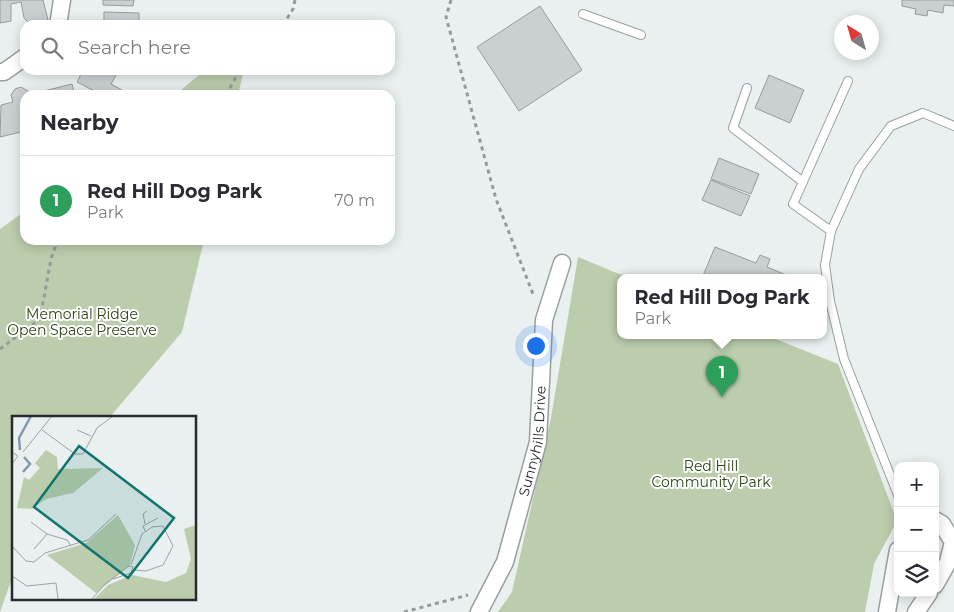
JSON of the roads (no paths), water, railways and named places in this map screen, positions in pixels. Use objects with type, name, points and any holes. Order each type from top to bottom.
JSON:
[{"type":"street","points":[[59,20],[62,0]]},
{"type":"street","points":[[0,72],[4,72],[20,60]]},
{"type":"street","name":"Sunnyhills Drive","points":[[479,612],[504,562],[538,442],[544,320],[562,263]]},
{"type":"street","points":[[939,522],[952,534],[953,542],[948,562],[939,577]]},
{"type":"street","points":[[887,612],[898,552]]},
{"type":"street","points":[[916,612],[926,597]]},
{"type":"lane","points":[[583,14],[641,35]]},
{"type":"lane","points":[[831,231],[793,204],[848,81]]},
{"type":"lane","points":[[747,88],[733,128],[803,182]]},
{"type":"lane","points":[[826,274],[825,265],[831,231],[859,170],[891,126],[923,113],[954,126]]},
{"type":"lane","points":[[827,279],[830,301],[844,359],[894,485]]},
{"type":"place","name":"Red Hill Dog Park","points":[[722,397]]},
{"type":"park label","name":"Memorial Ridge Open Space Preserve","points":[[82,322]]},
{"type":"park label","name":"Red Hill Community Park","points":[[711,474]]}]
